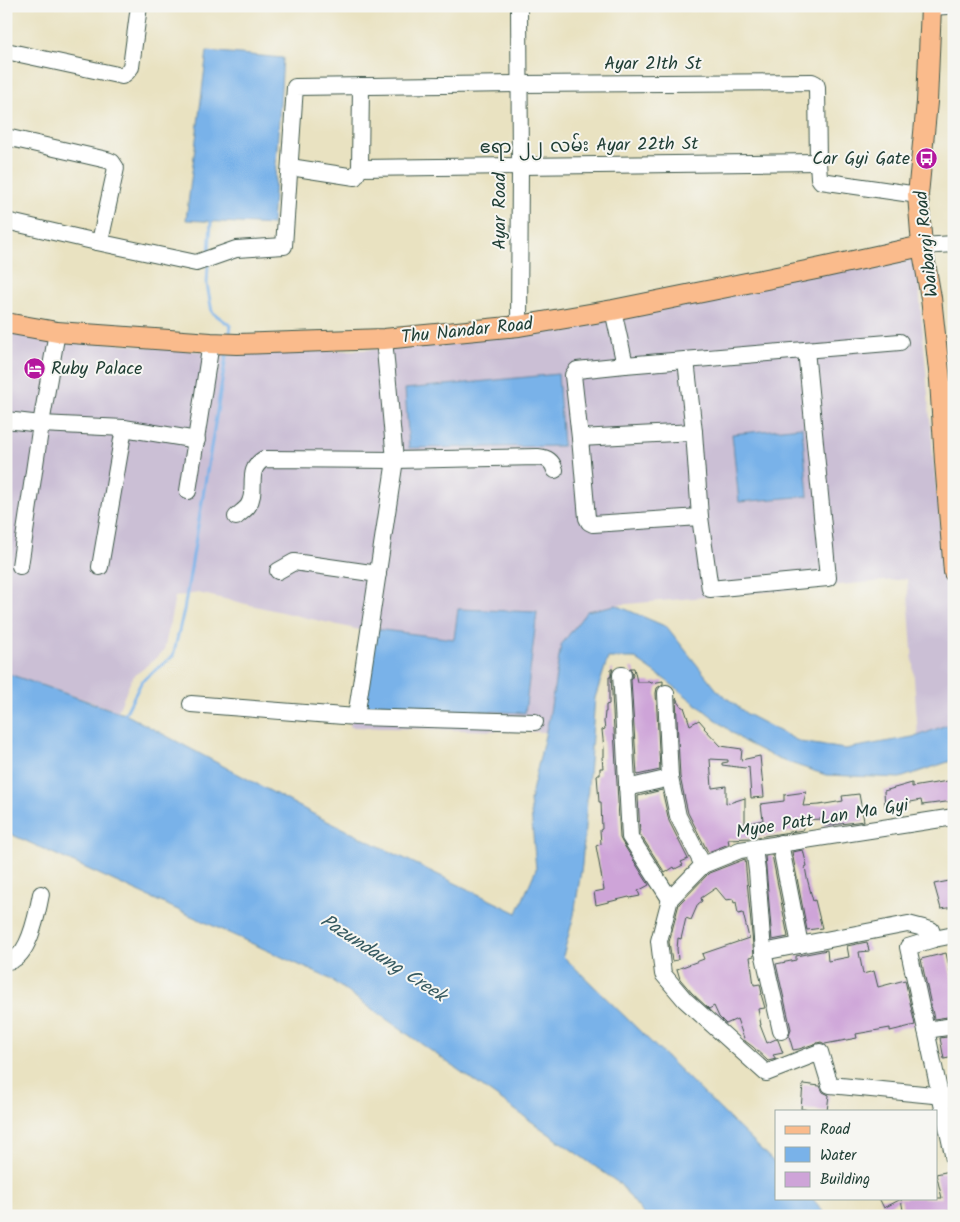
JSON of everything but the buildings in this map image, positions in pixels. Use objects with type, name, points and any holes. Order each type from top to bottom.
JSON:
[{"type":"main road","name":"Waibargi Road","points":[[937,7],[918,195],[922,246],[947,381],[954,572]]},
{"type":"main road","name":"Thu Nandar Road","points":[[6,323],[57,332],[211,343],[237,344],[384,339],[519,326],[612,310],[922,246]]},
{"type":"street","points":[[6,51],[122,76],[131,67],[139,6]]},
{"type":"street","name":"Ayar Road","points":[[519,6],[519,326]]},
{"type":"street","name":"Ayar 21th St","points":[[290,168],[294,87],[812,82],[818,87],[818,162],[821,181],[918,195]]},
{"type":"street","points":[[360,86],[360,168]]},
{"type":"street","points":[[6,137],[112,162],[116,168],[99,239]]},
{"type":"street","name":"ဧရာ ၂၂ လမ်း Ayar 22th St","points":[[290,168],[355,177],[360,168],[818,162]]},
{"type":"street","points":[[6,221],[99,239],[196,264],[236,250],[284,246],[290,168]]},
{"type":"street","points":[[922,246],[954,244]]},
{"type":"street","points":[[612,310],[625,365]]},
{"type":"street","points":[[20,566],[57,332]]},
{"type":"street","points":[[356,717],[396,460],[384,339]]},
{"type":"street","points":[[700,517],[593,524],[589,522],[587,518],[573,375],[577,370],[900,342]]},
{"type":"street","points":[[188,491],[211,343]]},
{"type":"street","points":[[686,360],[694,432],[700,517],[710,589],[828,578],[806,350]]},
{"type":"street","points":[[6,420],[41,424],[124,428],[197,440]]},
{"type":"street","points":[[100,567],[124,428]]},
{"type":"street","points":[[580,438],[694,432]]},
{"type":"street","points":[[236,516],[248,507],[252,496],[253,470],[258,462],[264,459],[396,460],[538,457],[547,458],[552,463],[554,470]]},
{"type":"street","points":[[278,571],[294,562],[378,574]]},
{"type":"street","points":[[622,675],[630,837],[670,899]]},
{"type":"street","points":[[666,693],[670,778],[678,816],[703,865]]},
{"type":"street","points":[[192,704],[356,717],[535,722]]},
{"type":"street","points":[[627,788],[670,778]]},
{"type":"street","name":"Myoe Patt Lan Ma Gyi","points":[[947,1096],[830,1085],[820,1052],[766,1073],[685,1000],[663,974],[659,941],[670,899],[703,865],[740,850],[954,817]]},
{"type":"street","points":[[780,843],[800,945]]},
{"type":"street","points":[[754,848],[763,952],[781,1031]]},
{"type":"street","points":[[6,962],[14,960],[20,955],[27,942],[34,925],[41,894]]},
{"type":"street","points":[[763,952],[908,924],[931,930],[934,939]]},
{"type":"street","points":[[954,935],[908,946],[926,1030],[947,1096],[954,1159]]},
{"type":"street","points":[[926,1030],[954,1026]]},
{"type":"shaded area","points":[[905,253],[917,263],[934,465],[946,581],[954,625],[954,722],[918,736],[907,579],[616,605],[587,611],[549,718],[546,732],[350,727],[364,631],[198,593],[175,597],[164,651],[132,678],[118,711],[6,673],[6,332],[229,354],[386,349]]},
{"type":"water","points":[[207,51],[283,58],[272,225],[186,220]]},
{"type":"water","points":[[558,374],[563,446],[409,448],[405,389]]},
{"type":"water","points":[[802,427],[808,496],[739,502],[732,434]]},
{"type":"water","name":"Pazundaung Creek","points":[[616,605],[667,627],[717,690],[747,714],[800,742],[845,749],[918,736],[954,722],[954,760],[900,778],[826,775],[778,759],[743,741],[667,681],[634,658],[608,658],[595,698],[582,865],[574,915],[563,956],[775,1163],[775,1200],[814,1200],[827,1216],[645,1216],[620,1184],[328,978],[6,832],[6,673],[127,715],[321,818],[517,913],[536,869],[530,800],[549,718],[561,645],[587,611]]},
{"type":"water","points":[[458,609],[537,612],[525,713],[364,706],[375,629],[454,639]]},
{"type":"waterway","points":[[209,253],[211,222]]},
{"type":"waterway","points":[[208,265],[207,284],[212,312],[231,326],[229,338]]},
{"type":"waterway","points":[[124,716],[142,681],[173,656],[184,610],[227,351]]},
{"type":"place","name":"Car Gyi Gate","points":[[926,158]]},
{"type":"place","name":"Ruby Palace","points":[[35,368]]}]
